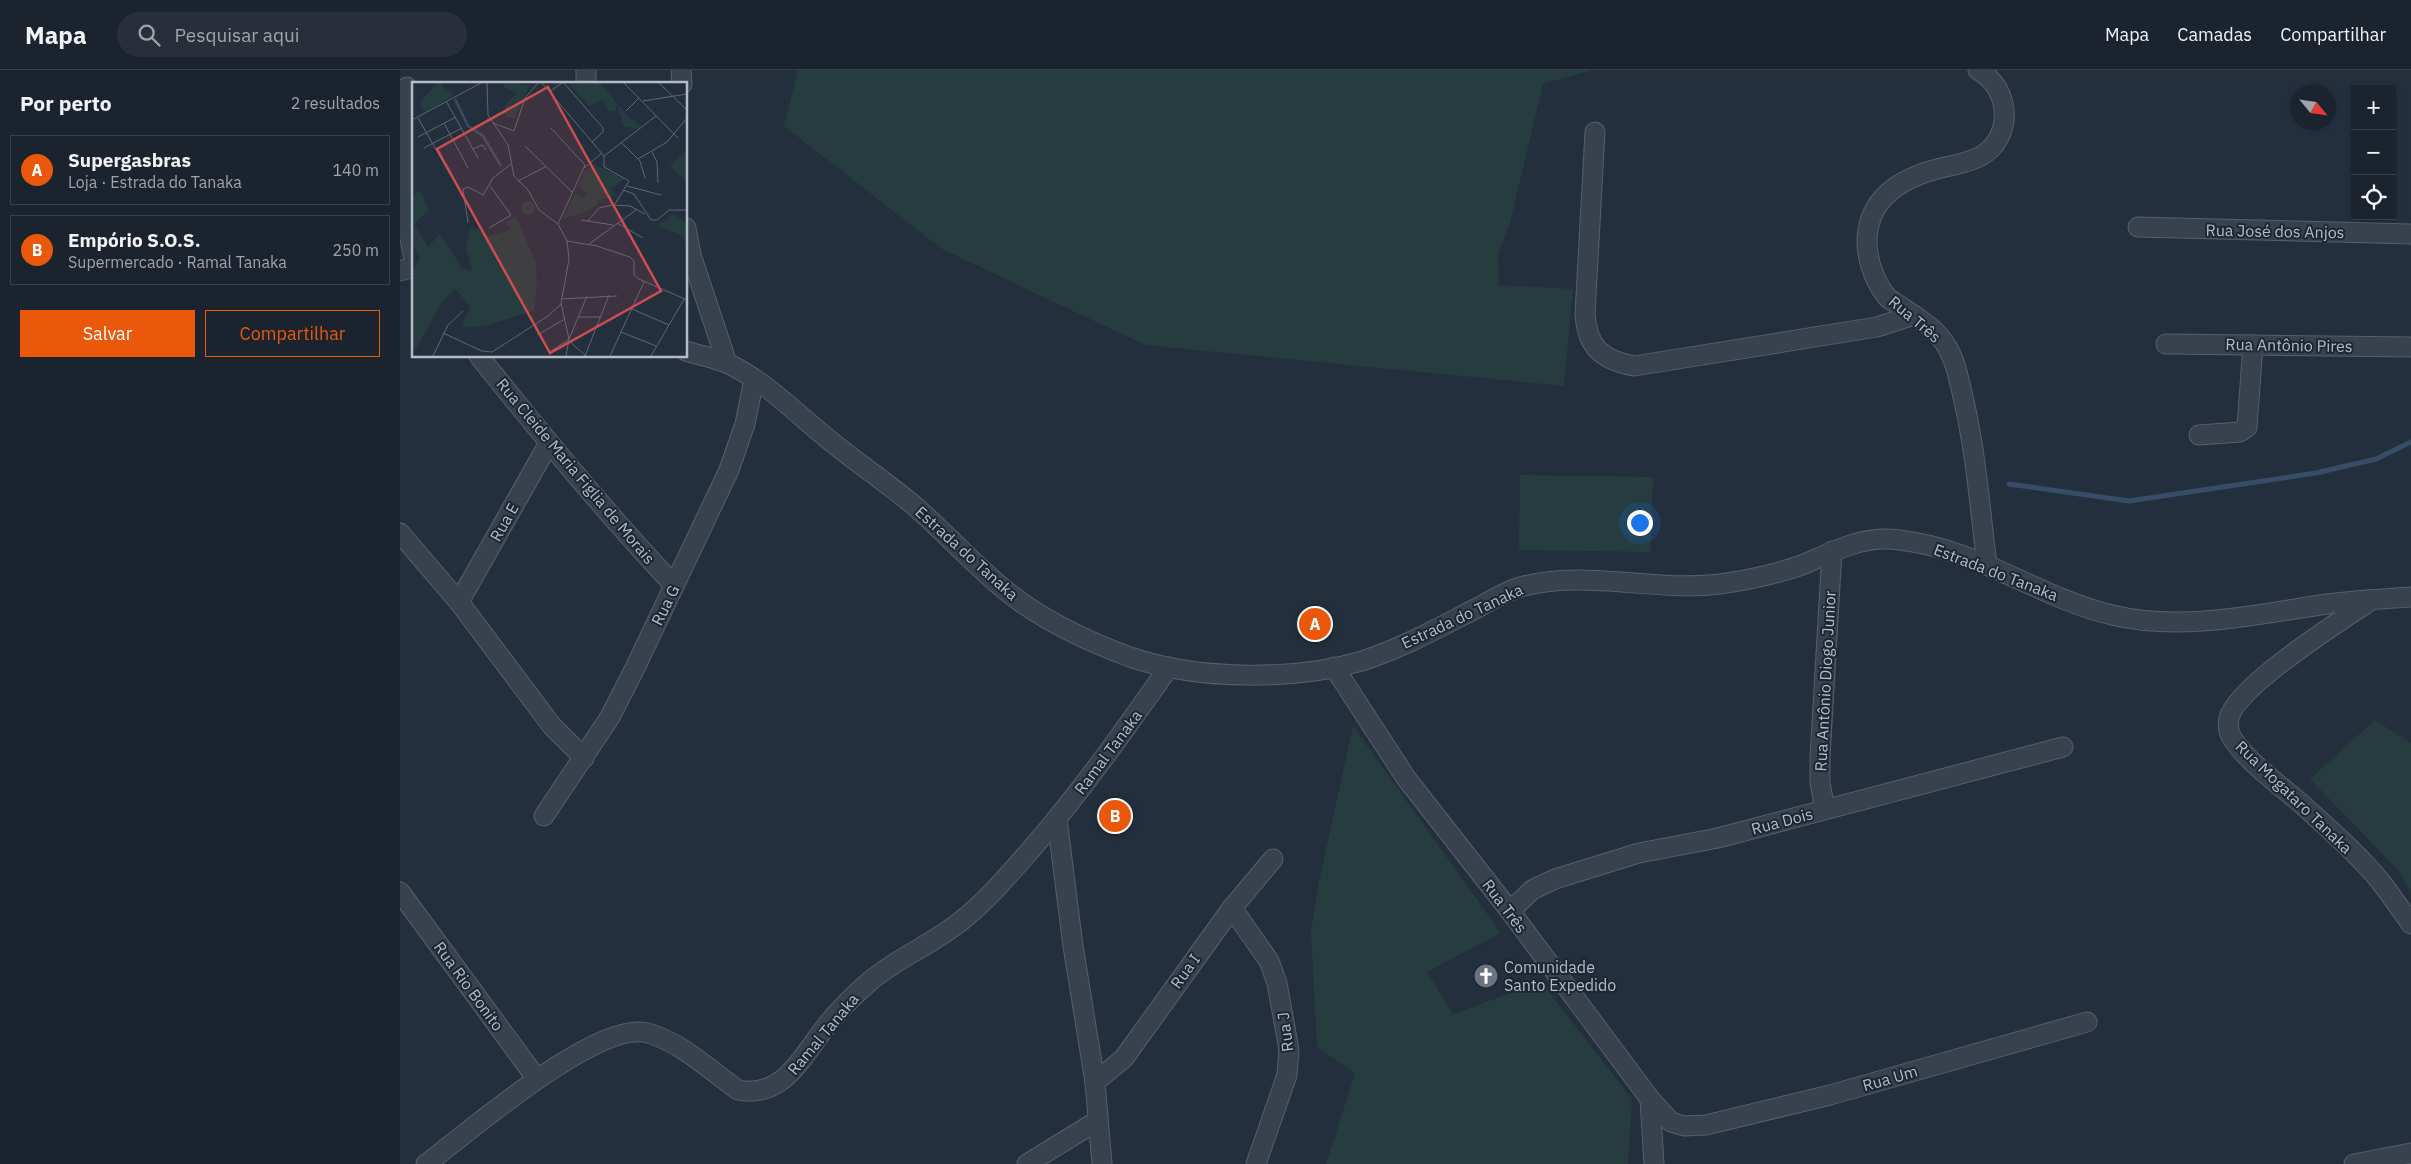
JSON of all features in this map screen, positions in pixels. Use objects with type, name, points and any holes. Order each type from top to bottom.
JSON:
[{"type":"street","name":"Rua Três","points":[[1978,70],[1986,74],[1997,86],[2004,99],[2005,117],[2000,136],[1992,148],[1980,157],[1935,169],[1902,182],[1884,196],[1875,210],[1868,230],[1868,250],[1873,272],[1888,297],[1936,332],[1950,351],[1957,369],[1970,426],[1986,565]]},
{"type":"street","points":[[407,87],[405,215],[412,248]]},
{"type":"street","points":[[1595,132],[1585,314],[1586,330],[1592,343],[1603,355],[1616,362],[1634,366],[1877,326],[1914,315]]},
{"type":"street","name":"Rua José dos Anjos","points":[[2138,228],[2411,234]]},
{"type":"street","points":[[688,239],[691,255],[727,363]]},
{"type":"street","points":[[400,254],[412,264]]},
{"type":"street","points":[[400,271],[412,267]]},
{"type":"street","name":"Rua Antônio Pires","points":[[2166,344],[2411,347]]},
{"type":"street","points":[[2199,435],[2240,432],[2247,427],[2253,345]]},
{"type":"street","name":"Estrada do Tanaka","points":[[688,353],[727,363],[754,379],[907,500],[949,536],[998,584],[1025,605],[1058,625],[1132,657],[1169,667],[1204,673],[1265,675],[1334,667],[1359,662],[1399,646],[1516,588],[1560,580],[1716,584],[1780,572],[1855,542],[1885,538],[1947,550],[2096,610],[2110,615],[2140,620],[2190,621],[2235,618],[2371,600],[2411,597]]},
{"type":"street","name":"Rua Cleide Maria Figlia de Morais","points":[[481,358],[549,443],[674,585]]},
{"type":"street","name":"Rua G","points":[[544,816],[610,717],[674,585],[729,470],[745,424],[754,379]]},
{"type":"street","name":"Rua E","points":[[459,602],[549,443]]},
{"type":"street","points":[[400,533],[459,602],[552,726],[584,758]]},
{"type":"street","name":"Rua Antônio Diogo Junior","points":[[1826,809],[1820,783],[1820,757],[1832,551]]},
{"type":"street","name":"Rua Mogataro Tanaka","points":[[2371,600],[2305,645],[2253,686],[2241,697],[2232,711],[2228,726],[2230,736],[2249,757],[2328,828],[2380,881],[2411,924]]},
{"type":"street","name":"Ramal Tanaka","points":[[426,1164],[537,1079],[579,1051],[624,1033],[636,1031],[649,1033],[674,1043],[738,1090],[749,1092],[771,1087],[791,1074],[826,1026],[870,981],[938,939],[966,917],[1004,880],[1057,819],[1120,737],[1169,667]]},
{"type":"street","name":"Rua Três","points":[[1334,667],[1406,778],[1510,912],[1650,1099],[1671,1122],[1692,1126]]},
{"type":"street","name":"Rua Dois","points":[[1510,912],[1532,890],[1555,879],[1640,853],[1718,838],[2063,747]]},
{"type":"street","points":[[1057,819],[1073,946],[1095,1082],[1102,1164]]},
{"type":"street","name":"Rua I","points":[[1095,1082],[1124,1058],[1232,908],[1273,859]]},
{"type":"street","name":"Rua Rio Bonito","points":[[400,892],[537,1079]]},
{"type":"street","name":"Rua J","points":[[1232,908],[1269,962],[1277,983],[1289,1050],[1287,1075],[1256,1164]]},
{"type":"street","name":"Rua Um","points":[[1692,1126],[1706,1125],[1830,1095],[2087,1022]]},
{"type":"street","points":[[1650,1099],[1654,1164]]},
{"type":"street","points":[[1027,1164],[1097,1121]]},
{"type":"street","points":[[2366,1163],[2411,1153]]},
{"type":"green space","points":[[798,70],[1592,70],[1543,84],[1509,227],[1498,254],[1499,285],[1573,289],[1564,386],[1145,345],[942,249],[784,126]]},
{"type":"green space","points":[[1520,475],[1653,477],[1651,552],[1519,550]]},
{"type":"green space","points":[[2375,720],[2411,743],[2411,893],[2399,871],[2310,779]]},
{"type":"green space","points":[[1353,726],[1501,933],[1427,972],[1453,1014],[1541,982],[1632,1099],[1628,1164],[1326,1164],[1355,1073],[1317,1047],[1311,932],[1318,886]]},
{"type":"waterway","points":[[2009,484],[2129,501],[2316,473],[2376,459],[2411,442]]},
{"type":"place","name":"Supergasbras","points":[[1315,624]]},
{"type":"place","name":"Empório S.O.S.","points":[[1115,816]]},
{"type":"place","name":"Comunidade Santo Expedido","points":[[1486,976]]}]
